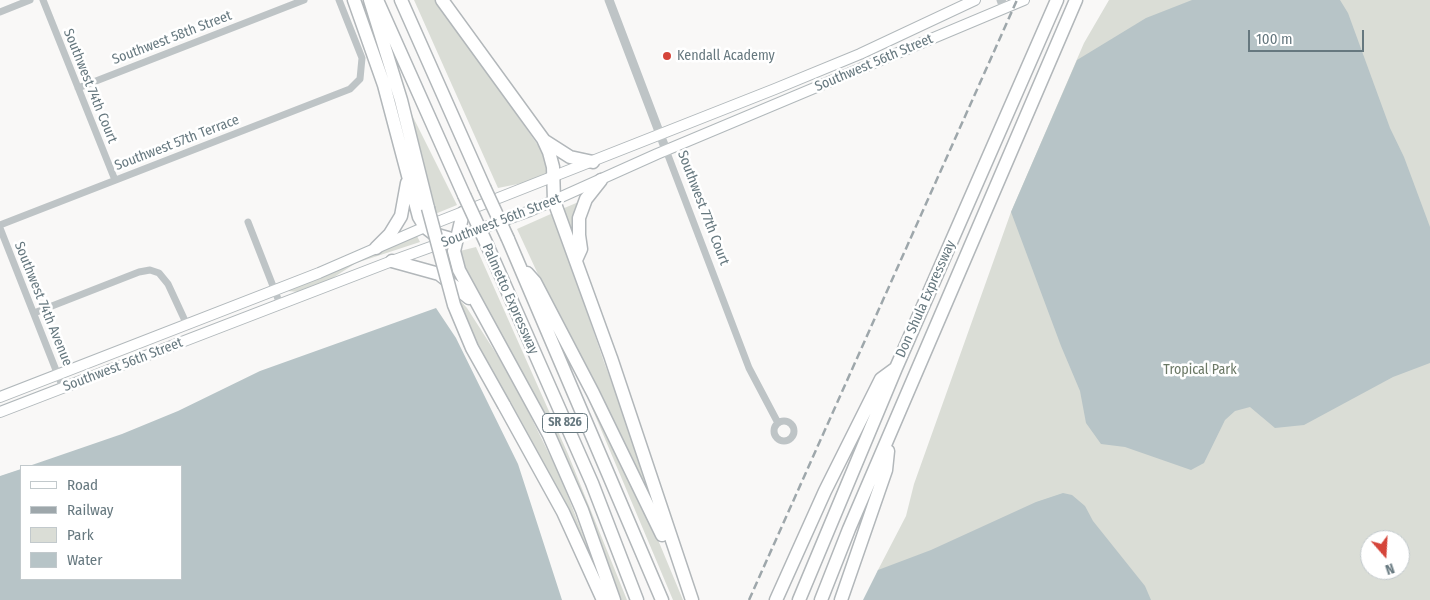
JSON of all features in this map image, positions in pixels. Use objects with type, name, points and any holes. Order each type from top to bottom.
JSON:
[{"type":"highway","points":[[354,0],[380,71],[419,217],[426,228],[434,234],[455,240]]},
{"type":"highway","points":[[370,0],[401,100],[443,269],[458,314],[475,354],[563,512],[603,600]]},
{"type":"highway","name":"Palmetto Expressway","points":[[377,0],[592,483],[638,600]]},
{"type":"highway","name":"Palmetto Expressway","points":[[401,0],[508,239],[662,600]]},
{"type":"highway","points":[[442,0],[543,139],[551,159],[554,201],[631,418],[677,560],[692,600]]},
{"type":"highway","name":"Don Shula Expressway","points":[[799,600],[896,368],[1057,0]]},
{"type":"highway","name":"Don Shula Expressway","points":[[821,600],[849,529],[890,438],[1074,4]]},
{"type":"highway","points":[[543,139],[563,154],[576,160],[593,162]]},
{"type":"highway","points":[[376,248],[390,234],[401,216],[408,178]]},
{"type":"highway","points":[[576,260],[581,249],[578,235],[579,218],[586,199],[601,180]]},
{"type":"highway","points":[[463,213],[455,240],[456,264],[521,381],[560,458],[593,537],[614,600]]},
{"type":"highway","points":[[392,261],[439,274],[454,284],[478,306]]},
{"type":"highway","points":[[518,262],[535,282],[598,402],[663,538],[677,560]]},
{"type":"highway","points":[[776,600],[825,491],[881,379],[896,368]]},
{"type":"highway","points":[[841,600],[886,470],[890,438]]},
{"type":"main road","name":"Southwest 56th Street","points":[[0,397],[187,325],[662,135],[860,54],[974,0]]},
{"type":"main road","name":"Southwest 56th Street","points":[[0,412],[392,261],[455,240],[554,201],[666,150],[1002,4],[1024,0]]},
{"type":"main road","points":[[187,325],[192,338]]},
{"type":"street","points":[[0,12],[30,0]]},
{"type":"street","name":"Southwest 74th Court","points":[[43,0],[115,180]]},
{"type":"street","name":"Southwest 58th Street","points":[[78,88],[304,0]]},
{"type":"street","name":"Southwest 57th Terrace","points":[[0,227],[115,180],[341,93],[354,86],[360,79],[361,54],[339,0]]},
{"type":"street","name":"Southwest 77th Court","points":[[609,0],[662,135],[743,352],[778,423]]},
{"type":"street","points":[[248,222],[280,304]]},
{"type":"street","name":"Southwest 74th Avenue","points":[[0,227],[63,388]]},
{"type":"street","points":[[34,313],[139,272],[156,271],[172,291],[187,325]]},
{"type":"green space","points":[[414,0],[437,0],[544,154],[547,163],[546,174],[528,182],[498,188]]},
{"type":"green space","name":"Tropical Park","points":[[1109,0],[1430,0],[1430,600],[866,600],[878,570],[906,516],[914,484],[1011,212],[1084,43]]},
{"type":"green space","points":[[409,109],[457,205],[435,214]]},
{"type":"green space","points":[[581,201],[573,231],[572,231],[562,209]]},
{"type":"green space","points":[[553,213],[604,362],[630,431],[645,479],[642,481],[550,300],[517,229]]},
{"type":"green space","points":[[417,236],[420,242],[356,263],[328,281],[299,292],[287,291]]},
{"type":"green space","points":[[476,247],[568,454],[627,600],[619,600],[587,505],[556,436],[519,366],[468,278],[460,251]]},
{"type":"green space","points":[[456,296],[467,308],[499,358],[524,403],[560,476],[590,553],[588,554],[480,352]]},
{"type":"green space","points":[[592,400],[651,523],[683,600],[673,600],[589,401]]},
{"type":"water","points":[[1192,0],[1340,0],[1348,13],[1390,128],[1404,157],[1430,227],[1430,363],[1393,377],[1304,425],[1275,428],[1250,407],[1235,411],[1225,420],[1204,463],[1191,470],[1125,447],[1101,444],[1086,423],[1080,391],[1061,346],[1011,212],[1077,60],[1146,18]]},
{"type":"water","points":[[436,308],[456,338],[518,464],[562,600],[0,600],[0,476],[20,469],[20,580],[182,580],[182,465],[32,465],[122,434],[178,411],[260,371]]},
{"type":"water","points":[[1063,493],[1072,495],[1085,506],[1093,521],[1145,586],[1151,600],[863,600],[878,570],[931,550],[1036,502]]},
{"type":"railway","points":[[749,600],[1017,0]]},
{"type":"place","name":"Kendall Academy","points":[[667,56]]}]
